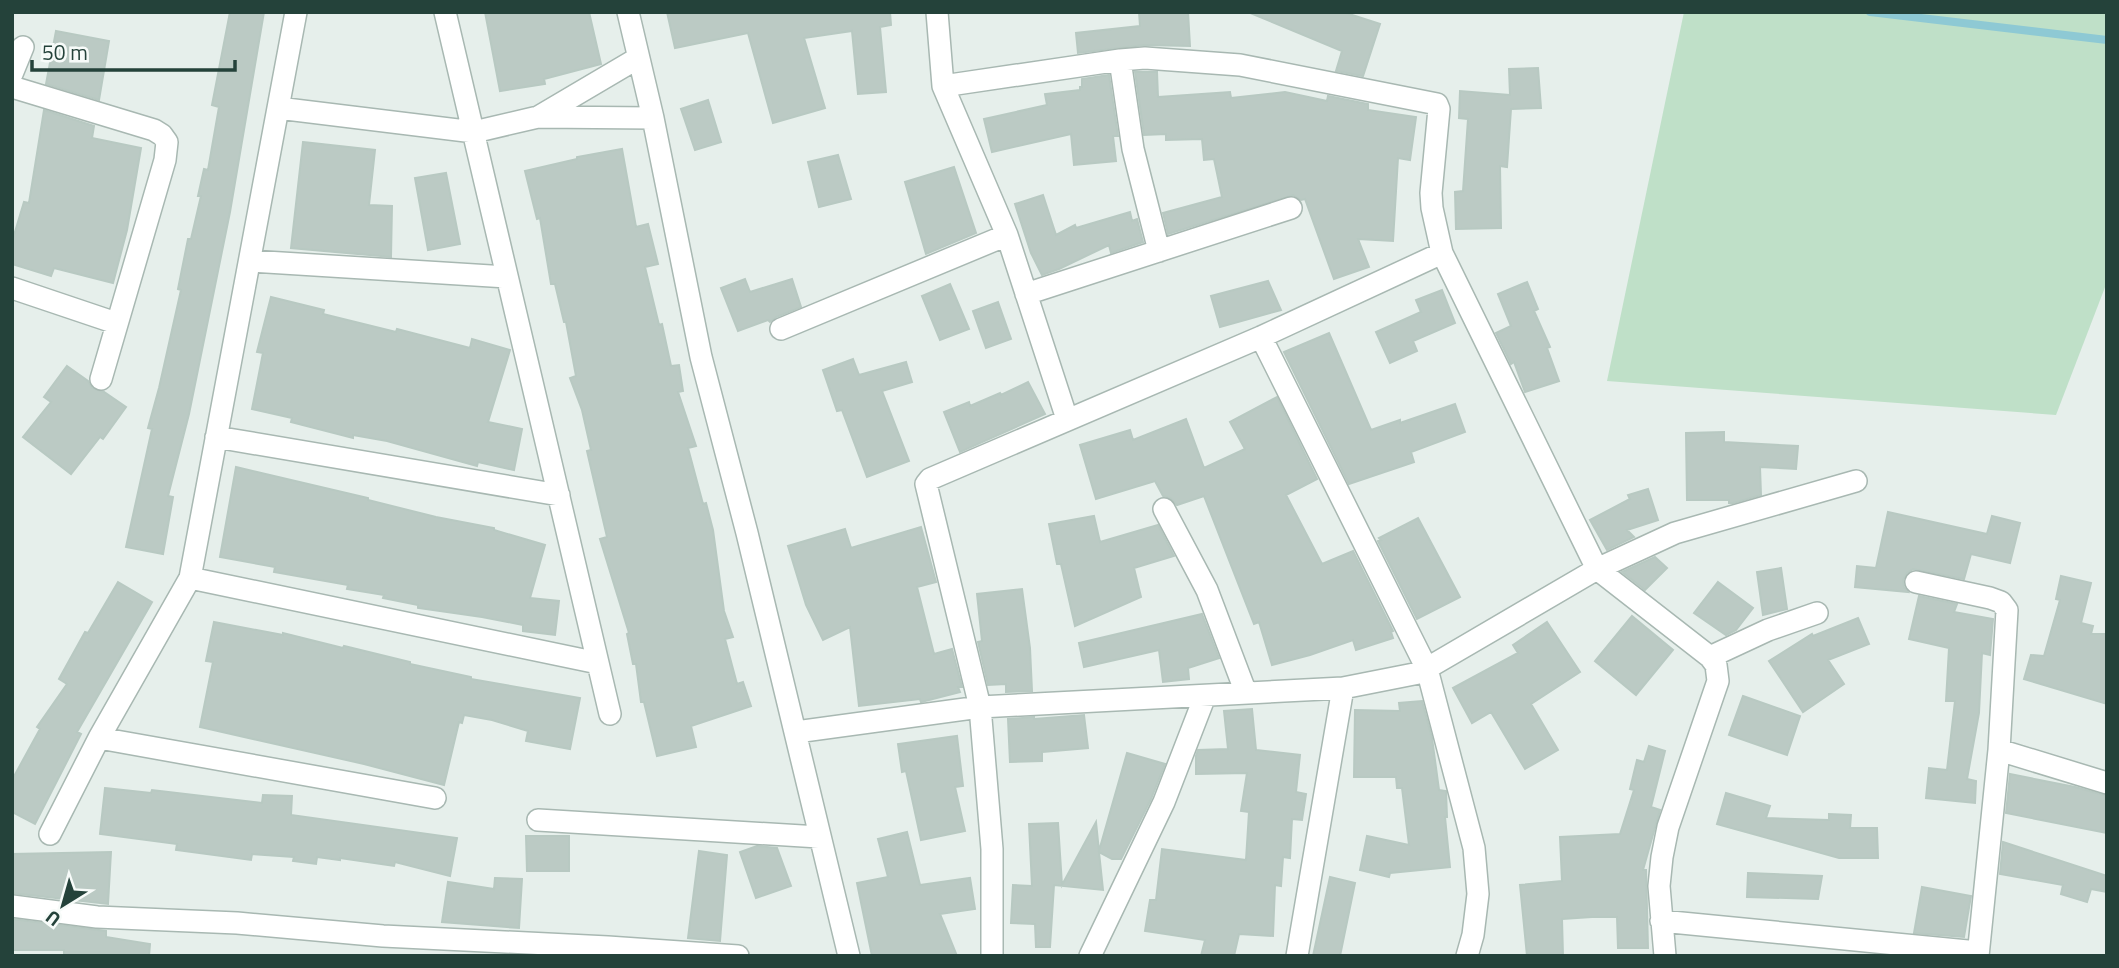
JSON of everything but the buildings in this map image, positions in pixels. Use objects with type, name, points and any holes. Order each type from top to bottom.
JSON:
[{"type":"street","points":[[50,834],[99,738],[190,578],[296,12]]},
{"type":"street","points":[[445,12],[610,714]]},
{"type":"street","points":[[628,12],[653,118],[701,357],[796,732],[818,837],[849,956]]},
{"type":"street","points":[[937,12],[943,86],[1007,236],[1067,419]]},
{"type":"street","points":[[12,74],[23,47]]},
{"type":"street","points":[[538,117],[638,58]]},
{"type":"street","points":[[943,86],[1120,60],[1157,59],[1240,65],[1435,102],[1439,109],[1431,193],[1442,253],[1597,569],[1710,657],[1716,665],[1718,681],[1668,827],[1661,857],[1659,886],[1665,956]]},
{"type":"street","points":[[1120,60],[1133,149],[1159,251]]},
{"type":"street","points":[[12,86],[154,130],[167,142],[165,160],[149,219],[101,379]]},
{"type":"street","points":[[278,108],[474,132],[538,117],[653,118]]},
{"type":"street","points":[[1026,294],[1291,208]]},
{"type":"street","points":[[781,329],[1007,236]]},
{"type":"street","points":[[992,956],[992,849],[980,707],[926,484],[930,479],[1261,337],[1442,253]]},
{"type":"street","points":[[250,261],[507,277]]},
{"type":"street","points":[[12,288],[116,323]]},
{"type":"street","points":[[1261,337],[1427,669],[1474,848],[1478,894],[1473,935],[1467,956]]},
{"type":"street","points":[[216,437],[558,495]]},
{"type":"street","points":[[796,732],[980,707],[1343,688],[1419,673],[1597,569],[1675,533],[1856,481]]},
{"type":"street","points":[[1164,509],[1208,590],[1246,694]]},
{"type":"street","points":[[190,578],[598,663]]},
{"type":"street","points":[[1661,921],[1978,954],[1999,750],[2007,610],[2001,602],[1990,598],[1916,582]]},
{"type":"street","points":[[1710,657],[1768,630],[1817,613]]},
{"type":"street","points":[[1297,956],[1343,688]]},
{"type":"street","points":[[1090,956],[1164,802],[1205,696]]},
{"type":"street","points":[[99,738],[435,798]]},
{"type":"street","points":[[1999,750],[2107,783]]},
{"type":"street","points":[[538,820],[818,837]]},
{"type":"street","points":[[12,906],[97,917],[237,923],[382,946],[608,947],[738,956]]},
{"type":"green space","points":[[1684,12],[2107,12],[2107,282],[2056,415],[1607,381]]},
{"type":"waterway","points":[[1870,12],[2107,40]]}]
